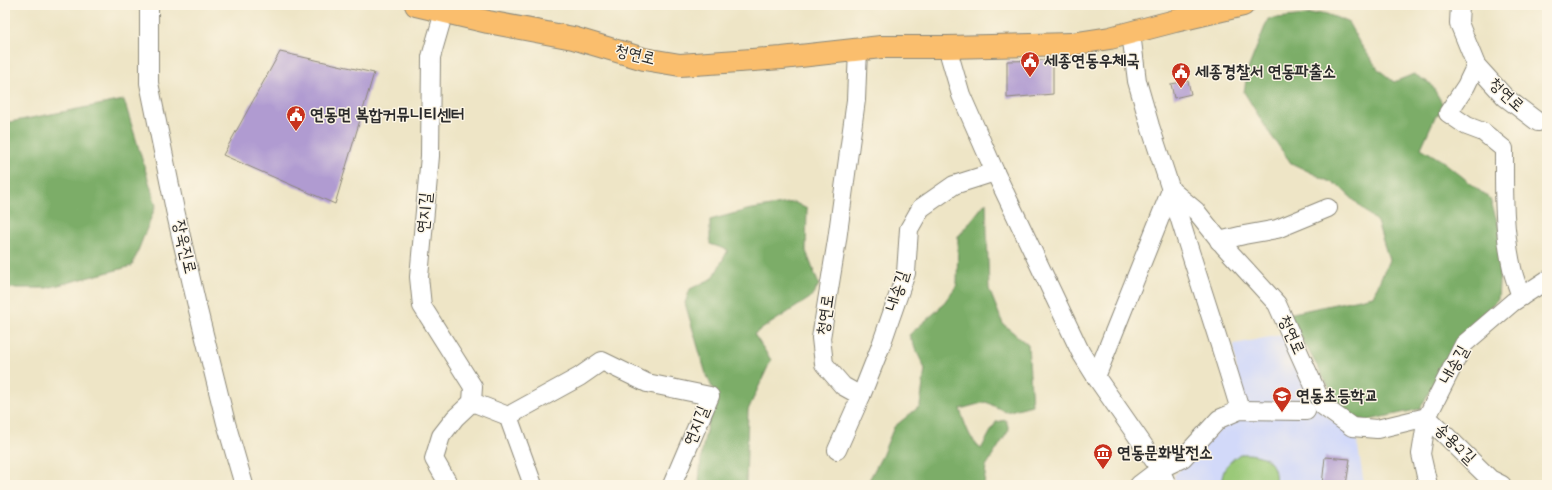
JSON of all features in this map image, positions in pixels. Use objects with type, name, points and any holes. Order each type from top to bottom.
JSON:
[{"type":"main road","name":"청연로","points":[[416,5],[573,38],[644,59],[680,65],[782,58],[881,47],[1071,44],[1110,38],[1243,5]]},
{"type":"street","name":"장욱진로","points":[[149,5],[149,83],[198,310],[226,423],[244,485]]},
{"type":"street","name":"청연로","points":[[1460,5],[1459,23],[1476,65],[1505,97],[1538,122]]},
{"type":"street","name":"연지길","points":[[444,12],[431,57],[430,156],[418,277],[422,306],[472,387],[472,402]]},
{"type":"street","points":[[1131,33],[1137,80],[1150,126],[1193,264],[1213,320],[1240,410]]},
{"type":"street","points":[[947,47],[961,96],[995,172],[1081,352],[1096,377],[1164,477]]},
{"type":"street","name":"청연로","points":[[858,49],[856,100],[822,338],[824,364],[843,386],[861,396]]},
{"type":"street","name":"청연로","points":[[1476,65],[1466,86],[1448,113],[1468,126],[1483,132],[1504,148],[1508,249],[1512,269],[1521,297]]},
{"type":"street","name":"내송길","points":[[837,450],[880,348],[906,273],[909,229],[921,208],[954,185],[995,172]]},
{"type":"street","points":[[1096,377],[1171,190]]},
{"type":"street","name":"청연로","points":[[1171,190],[1196,212],[1219,241],[1277,304],[1323,406],[1352,427],[1377,429],[1427,417]]},
{"type":"street","points":[[1219,241],[1244,234],[1277,229],[1328,208]]},
{"type":"street","name":"내송길","points":[[1428,485],[1421,454],[1427,417],[1464,344],[1513,302],[1547,280]]},
{"type":"street","name":"연지길","points":[[508,416],[579,377],[602,361],[647,383],[710,396],[672,485]]},
{"type":"street","points":[[449,485],[434,459],[441,436],[455,418],[472,402],[508,416],[533,485]]},
{"type":"street","points":[[1139,485],[1164,477],[1219,419],[1240,410],[1306,411]]},
{"type":"street","name":"송용2길","points":[[1427,417],[1490,478],[1502,485]]},
{"type":"shaded area","name":"연동초등학교","points":[[1286,334],[1318,409],[1357,440],[1364,485],[1176,485],[1174,475],[1187,464],[1220,430],[1241,418],[1234,344]]},
{"type":"green space","points":[[1324,13],[1348,22],[1359,42],[1378,69],[1394,82],[1414,74],[1431,84],[1446,110],[1435,117],[1421,148],[1444,162],[1490,199],[1502,236],[1498,299],[1456,342],[1420,409],[1360,422],[1335,398],[1288,314],[1373,296],[1389,260],[1377,222],[1339,186],[1291,163],[1268,131],[1244,92],[1248,69],[1268,19]]},
{"type":"green space","points":[[124,100],[156,205],[132,266],[47,288],[5,288],[5,123]]},
{"type":"green space","points":[[794,202],[807,209],[806,251],[819,285],[810,298],[754,334],[771,360],[748,410],[746,485],[699,485],[704,440],[716,396],[706,374],[685,303],[690,289],[713,278],[728,250],[710,244],[710,220],[747,210]]},
{"type":"green space","points":[[986,202],[989,289],[1003,324],[1028,345],[1032,405],[1006,412],[986,402],[960,409],[970,436],[981,449],[996,422],[1006,420],[1009,430],[986,466],[984,485],[839,485],[868,482],[882,456],[894,427],[920,406],[925,369],[909,335],[940,308],[957,285],[958,237]]},
{"type":"green space","points":[[1240,454],[1256,455],[1267,460],[1274,469],[1275,485],[1221,485],[1224,470],[1231,461]]},
{"type":"building","name":"연동면 복합커뮤니티센터","points":[[280,52],[374,73],[335,204],[223,155]]},
{"type":"building","name":"세종연동우체국","points":[[1053,60],[1053,94],[1007,98],[1007,61]]},
{"type":"building","name":"세종경찰서 연동파출소","points":[[1188,81],[1191,94],[1174,98],[1171,84]]},
{"type":"building","name":"연동초등학교","points":[[1325,457],[1350,459],[1346,485],[1322,485]]},
{"type":"place","name":"세종연동우체국","points":[[1030,78]]},
{"type":"place","name":"세종경찰서 연동파출소","points":[[1181,89]]},
{"type":"place","name":"연동면 복합커뮤니티센터","points":[[296,132]]},
{"type":"place","name":"연동초등학교","points":[[1282,413]]},
{"type":"place","name":"연동문화발전소","points":[[1103,470]]}]
